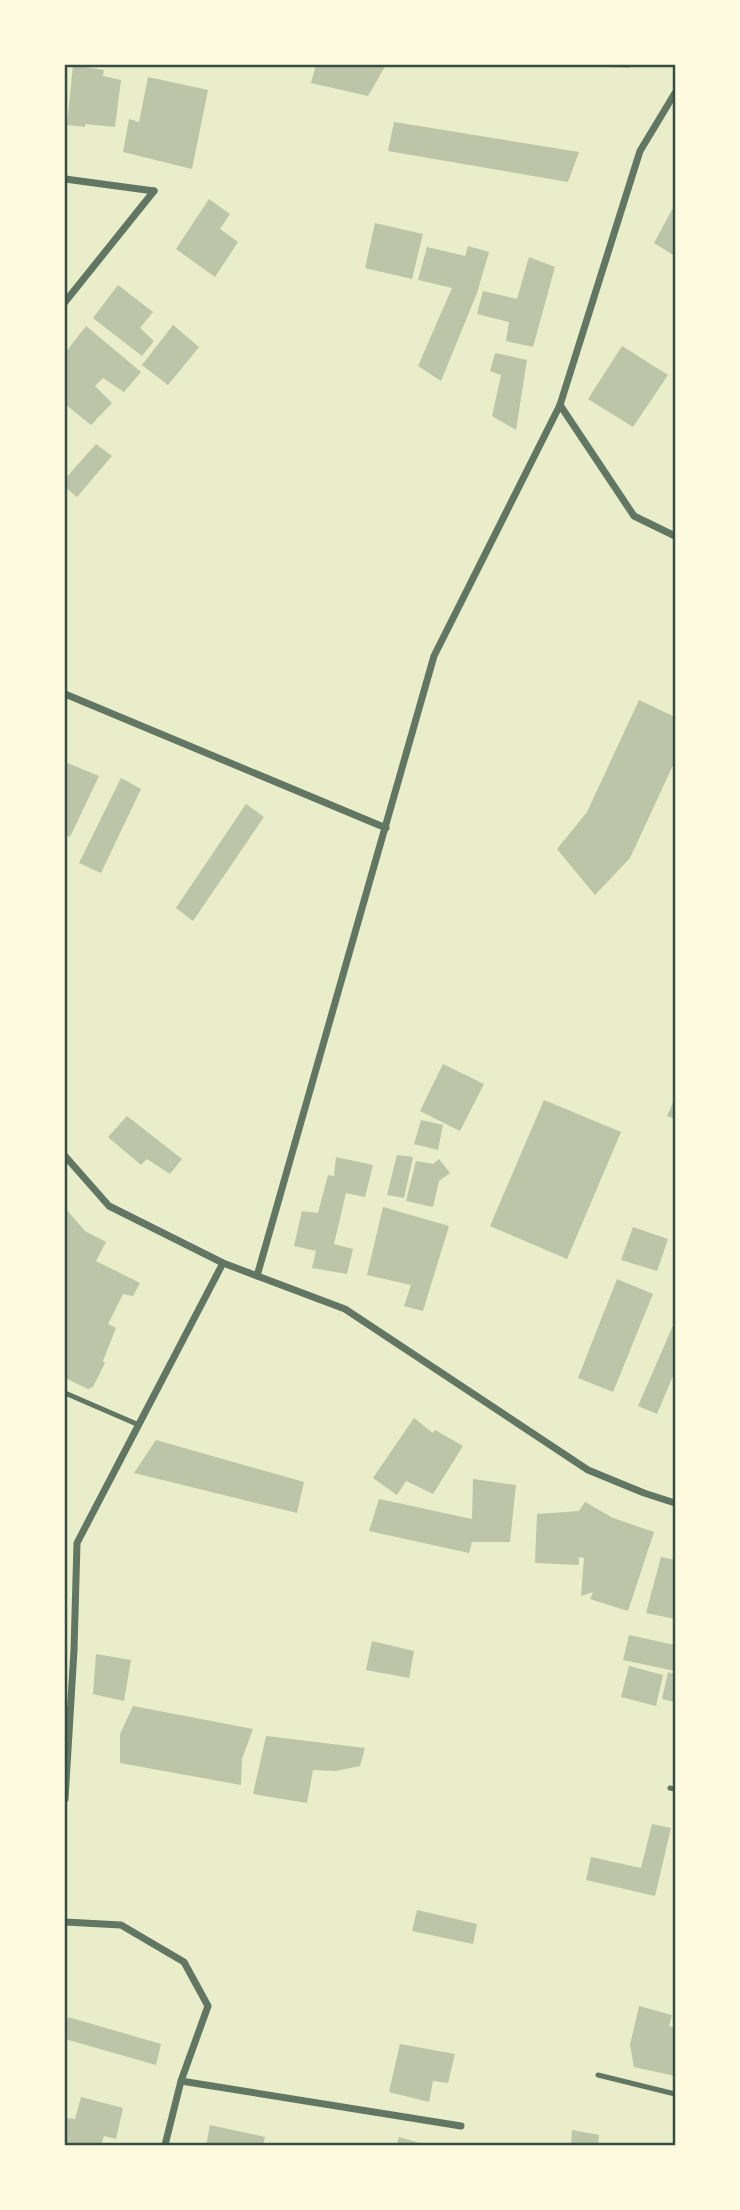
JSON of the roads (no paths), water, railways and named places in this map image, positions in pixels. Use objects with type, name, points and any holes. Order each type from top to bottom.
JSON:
[{"type":"street","points":[[257,1276],[434,656],[560,405],[640,151],[675,93]]},
{"type":"street","points":[[65,179],[154,191],[65,302]]},
{"type":"street","points":[[560,405],[634,516],[675,536]]},
{"type":"street","points":[[65,694],[386,828]]},
{"type":"street","points":[[65,1156],[109,1206],[223,1263],[345,1309],[587,1470],[675,1503]]},
{"type":"street","points":[[65,1799],[77,1543],[223,1263]]},
{"type":"street","points":[[65,1648],[74,1650]]},
{"type":"street","points":[[65,1922],[121,1925],[184,1962],[208,2006],[181,2081],[166,2145]]},
{"type":"street","points":[[181,2081],[461,2126]]},
{"type":"lane","points":[[65,1394],[139,1425]]},
{"type":"lane","points":[[598,2075],[675,2094]]}]
